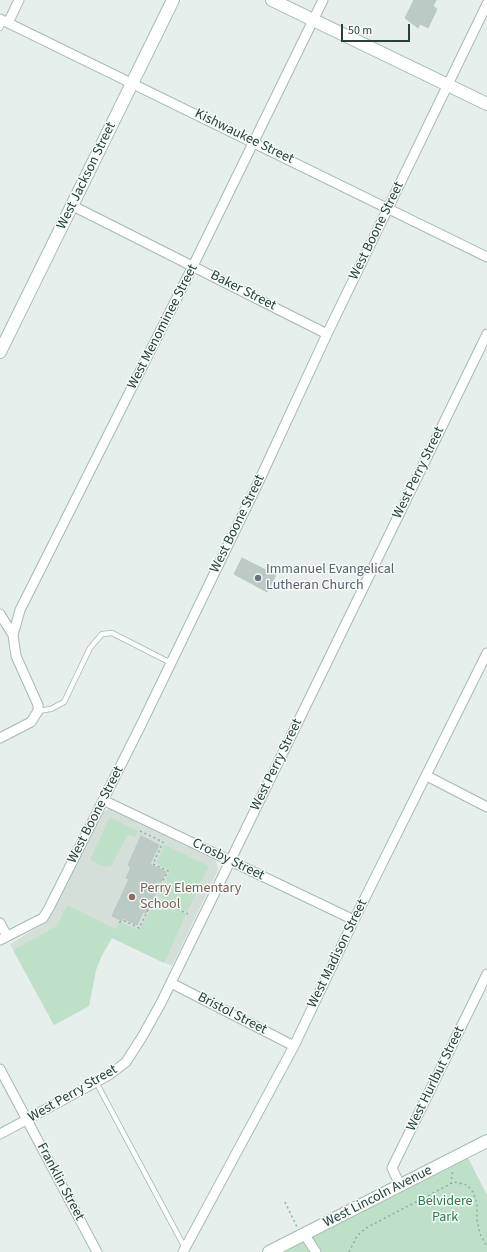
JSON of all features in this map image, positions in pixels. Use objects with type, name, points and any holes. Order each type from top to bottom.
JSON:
[{"type":"street","points":[[3,23],[19,0]]},
{"type":"street","name":"West Jackson Street","points":[[1,346],[73,206],[133,84],[172,0]]},
{"type":"street","points":[[272,0],[487,104]]},
{"type":"street","name":"West Menominee Street","points":[[13,635],[20,610],[193,266],[323,0]]},
{"type":"street","name":"West Boone Street","points":[[4,938],[38,920],[46,913],[171,663],[327,334],[487,4]]},
{"type":"street","name":"Kishwaukee Street","points":[[3,23],[254,142],[487,257]]},
{"type":"street","name":"Baker Street","points":[[73,206],[327,334]]},
{"type":"street","name":"West Perry Street","points":[[0,1134],[109,1075],[126,1062],[142,1037],[171,983],[487,334]]},
{"type":"street","points":[[0,614],[13,635],[16,656],[38,705],[38,711],[31,722],[0,738]]},
{"type":"street","name":"West Madison Street","points":[[184,1250],[294,1046],[354,920],[487,653]]},
{"type":"street","points":[[427,776],[487,807]]},
{"type":"street","name":"Crosby Street","points":[[103,800],[354,920]]},
{"type":"street","points":[[0,923],[4,938]]},
{"type":"street","name":"West Hurlbut Street","points":[[400,1185],[392,1168],[487,974]]},
{"type":"street","name":"Bristol Street","points":[[171,983],[294,1046]]},
{"type":"street","name":"Franklin Street","points":[[0,1069],[97,1252]]},
{"type":"street","name":"West Lincoln Avenue","points":[[269,1252],[487,1142]]},
{"type":"street","points":[[303,1235],[316,1252]]},
{"type":"lane","points":[[38,711],[51,709],[64,702],[90,648],[102,634],[112,633],[171,663]]},
{"type":"lane","points":[[96,1082],[184,1250]]},
{"type":"path","points":[[119,922],[125,921],[139,928],[168,871],[153,864],[163,842],[140,831]]},
{"type":"path","points":[[155,898],[188,914]]},
{"type":"path","points":[[451,1184],[454,1170]]},
{"type":"path","points":[[349,1252],[357,1236],[366,1228],[454,1182],[467,1185],[473,1192],[477,1203],[477,1220],[480,1234],[487,1247]]},
{"type":"path","points":[[285,1202],[303,1235]]},
{"type":"shaded area","name":"Perry Elementary School","points":[[109,809],[213,859],[216,861],[218,870],[172,966],[112,938],[101,957],[96,970],[89,1006],[54,1025],[10,944],[47,922],[101,813]]},
{"type":"green space","points":[[110,817],[138,831],[135,837],[128,834],[111,866],[105,867],[90,860]]},
{"type":"green space","points":[[165,845],[209,866],[187,912],[158,896],[170,871],[156,863]]},
{"type":"green space","points":[[155,902],[159,902],[186,914],[164,963],[112,938],[101,957],[96,970],[89,1006],[54,1025],[13,950],[57,926],[67,905],[116,929],[119,922],[139,930]]},
{"type":"green space","name":"Belvidere Park","points":[[465,1152],[487,1195],[487,1252],[268,1252]]},
{"type":"building","points":[[414,0],[436,0],[433,6],[437,9],[428,28],[420,24],[418,28],[405,18]]},
{"type":"building","name":"Immanuel Evangelical Lutheran Church","points":[[242,558],[276,575],[267,592],[234,574]]},
{"type":"building","points":[[141,836],[159,845],[150,864],[166,872],[146,913],[143,912],[137,925],[123,918],[122,921],[112,916],[129,879],[126,878],[131,867],[128,865]]},
{"type":"place","name":"Immanuel Evangelical Lutheran Church","points":[[258,578]]},
{"type":"place","name":"Perry Elementary School","points":[[132,897]]}]
